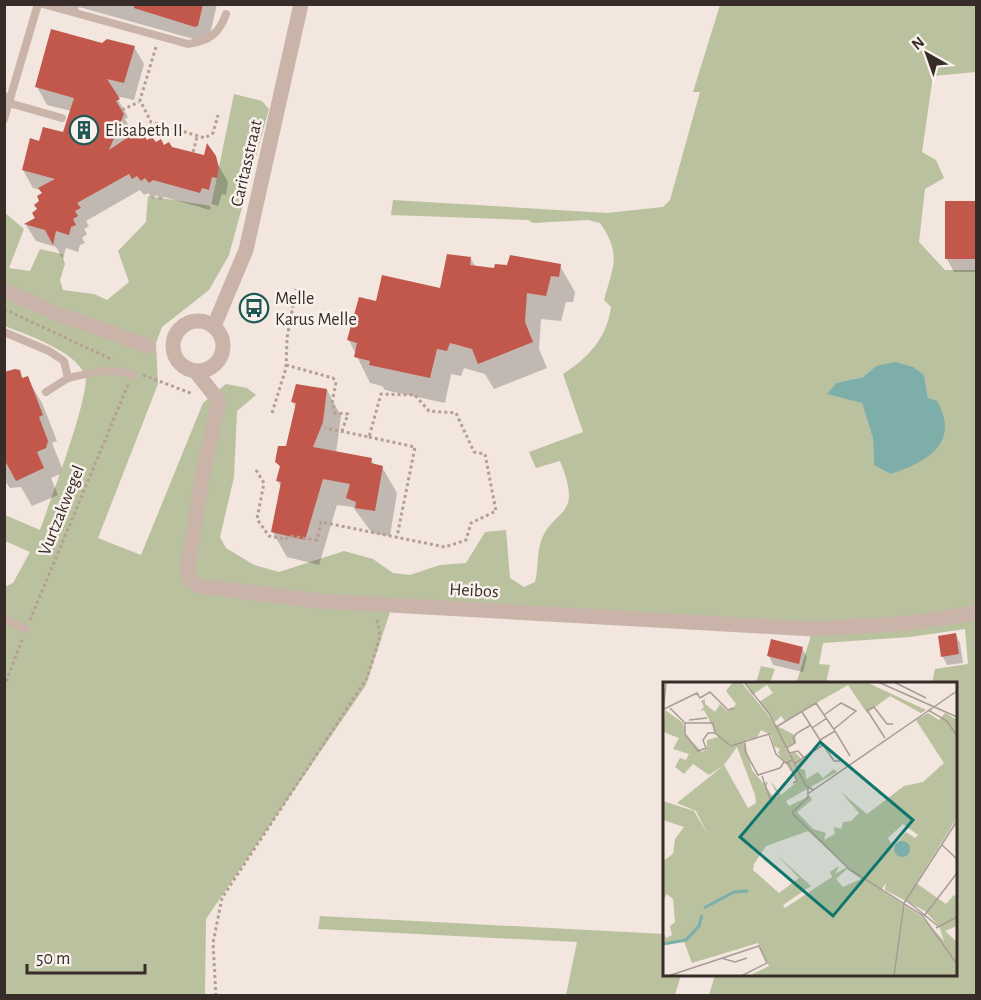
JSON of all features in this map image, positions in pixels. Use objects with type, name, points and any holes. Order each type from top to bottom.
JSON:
[{"type":"street","name":"Caritasstraat","points":[[214,326],[246,250],[302,4]]},
{"type":"street","points":[[4,290],[84,324],[148,346],[170,344]]},
{"type":"street","points":[[196,372],[209,369],[218,362],[224,348],[222,336],[214,326],[206,321],[194,320],[178,329],[170,344],[176,360],[184,368],[196,372],[211,388]]},
{"type":"street","name":"Heibos","points":[[211,388],[219,401],[203,473],[188,572],[191,581],[200,586],[319,600],[813,629],[909,623],[976,613]]},
{"type":"lane","points":[[4,119],[38,4]]},
{"type":"lane","points":[[43,4],[188,44],[203,42],[221,28],[226,14]]},
{"type":"lane","points":[[9,103],[62,118]]},
{"type":"lane","points":[[4,332],[49,351],[64,361],[68,378]]},
{"type":"lane","points":[[46,392],[68,378],[113,371],[134,373]]},
{"type":"lane","points":[[4,619],[26,629]]},
{"type":"path","points":[[159,37],[140,102],[153,124],[204,138],[213,133],[218,115]]},
{"type":"path","points":[[122,110],[140,102]]},
{"type":"path","points":[[193,152],[197,137]]},
{"type":"path","points":[[272,413],[286,365],[287,338],[296,289]]},
{"type":"path","points":[[4,309],[115,360]]},
{"type":"path","points":[[286,365],[333,378],[336,382],[332,403],[335,413],[348,414],[342,431]]},
{"type":"path","points":[[134,373],[197,395],[211,388]]},
{"type":"path","name":"Vurtzakwegel","points":[[4,687],[26,629],[134,373]]},
{"type":"path","points":[[256,470],[264,483],[257,519],[269,536],[317,540],[321,522],[445,547],[466,540],[471,523],[496,511],[485,454],[474,452],[464,436],[456,413],[429,411],[416,395],[381,394],[369,437]]},
{"type":"path","points":[[325,428],[415,447],[397,537]]},
{"type":"path","points":[[216,996],[213,943],[222,898],[367,678],[380,637],[371,603]]},
{"type":"green space","points":[[720,5],[976,5],[976,72],[933,76],[922,152],[936,160],[944,178],[925,189],[919,242],[945,270],[976,270],[976,995],[709,995],[715,976],[957,976],[957,682],[932,682],[935,669],[968,664],[965,629],[910,637],[823,643],[819,664],[830,665],[826,682],[797,682],[813,629],[390,612],[366,685],[206,919],[205,995],[5,995],[5,587],[13,583],[30,552],[5,541],[5,515],[40,530],[76,425],[82,403],[85,375],[71,358],[61,351],[5,326],[4,212],[24,229],[9,268],[30,271],[40,249],[62,254],[65,264],[60,280],[63,290],[94,294],[107,300],[129,282],[118,251],[146,222],[148,196],[211,206],[234,94],[262,101],[269,109],[229,255],[209,290],[162,327],[156,343],[158,384],[98,538],[141,555],[203,403],[226,384],[247,388],[256,395],[237,411],[234,477],[220,537],[226,548],[254,565],[279,572],[344,551],[373,559],[393,573],[410,575],[440,565],[466,563],[485,532],[506,530],[510,578],[524,587],[535,582],[539,549],[544,535],[563,512],[569,495],[560,461],[536,468],[529,452],[583,432],[563,374],[595,346],[609,318],[611,307],[604,300],[614,261],[611,244],[600,223],[588,220],[533,223],[528,220],[391,215],[393,200],[607,213],[663,207],[670,200],[700,92],[693,92]],"holes":[[[876,366],[924,375],[928,398],[874,465],[873,439],[862,403],[828,393],[836,383],[863,377]]]},
{"type":"green space","points":[[761,666],[775,669],[770,682],[756,682]]},
{"type":"green space","points":[[320,916],[663,934],[663,976],[681,976],[675,995],[566,995],[577,942],[318,929]]},
{"type":"water","points":[[895,362],[913,367],[924,375],[928,398],[937,401],[945,428],[942,439],[928,457],[891,474],[874,465],[873,439],[862,403],[827,394],[836,383],[863,377],[876,366]]},
{"type":"building","points":[[134,4],[203,4],[198,26],[195,27],[134,8]]},
{"type":"building","name":"Elisabeth II","points":[[51,29],[102,43],[107,39],[135,46],[124,83],[107,79],[120,99],[116,101],[124,114],[109,150],[136,132],[139,138],[144,135],[147,140],[152,137],[156,142],[161,139],[164,145],[169,142],[172,147],[204,155],[207,143],[216,156],[219,168],[217,178],[212,177],[209,190],[202,188],[200,193],[153,180],[149,183],[145,178],[141,181],[137,176],[132,179],[129,174],[77,203],[81,208],[75,211],[78,216],[73,219],[76,225],[71,227],[69,235],[56,231],[53,245],[45,230],[24,224],[35,218],[32,213],[37,209],[34,205],[39,201],[37,196],[42,193],[38,188],[55,179],[22,170],[30,138],[39,141],[43,127],[63,132],[74,98],[35,87]]},
{"type":"building","points":[[945,201],[975,201],[975,259],[945,259]]},
{"type":"building","points":[[447,254],[471,257],[470,265],[494,268],[495,264],[507,265],[510,255],[561,264],[559,277],[551,276],[546,296],[527,293],[525,322],[533,342],[478,364],[472,349],[450,343],[447,351],[437,349],[430,378],[369,365],[370,361],[354,357],[357,343],[347,340],[359,297],[376,301],[382,275],[440,288]]},
{"type":"building","points":[[20,370],[22,378],[28,376],[43,415],[39,417],[48,441],[46,448],[37,452],[44,468],[16,481],[4,459],[4,372]]},
{"type":"building","points":[[296,384],[327,389],[323,422],[313,447],[372,458],[371,463],[383,466],[375,511],[355,508],[356,502],[346,498],[350,484],[323,479],[305,540],[271,532],[281,482],[276,481],[280,466],[275,462],[278,446],[286,446],[296,403],[291,402]]},
{"type":"building","points":[[956,633],[959,654],[941,657],[938,636]]},
{"type":"building","points":[[771,639],[803,647],[799,664],[767,656]]},
{"type":"place","name":"Elisabeth II","points":[[84,130]]},
{"type":"place","name":"Melle Karus Melle","points":[[254,308]]}]
